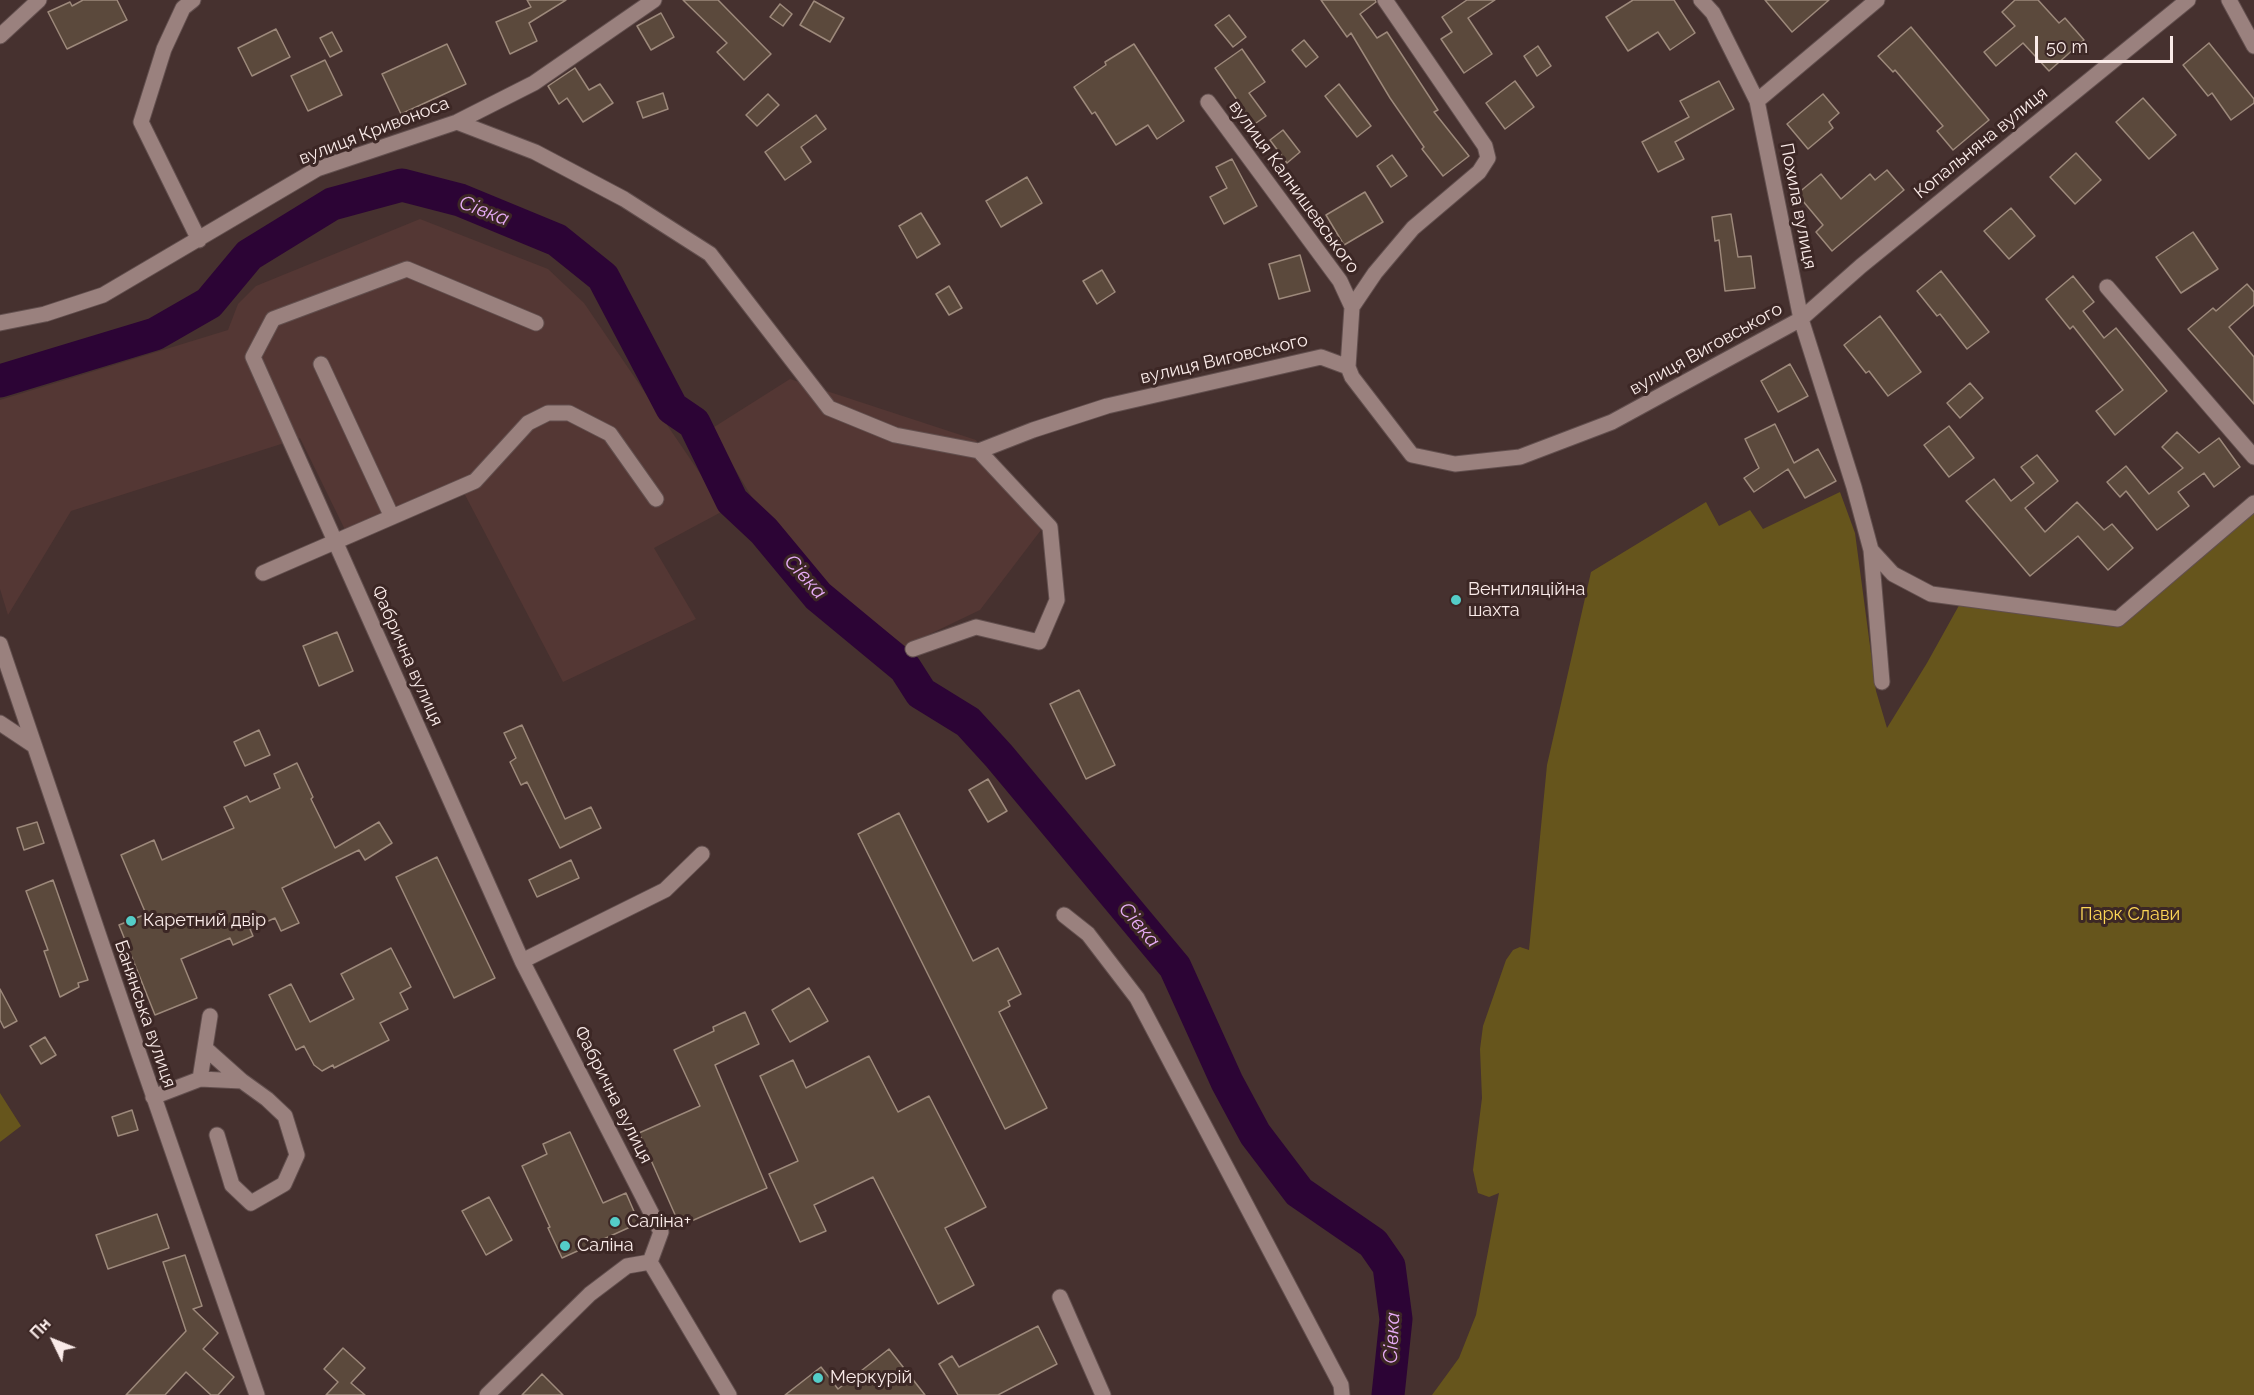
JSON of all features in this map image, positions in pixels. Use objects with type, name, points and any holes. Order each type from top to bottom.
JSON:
[{"type":"street","points":[[0,36],[39,0]]},
{"type":"street","points":[[193,0],[183,8],[164,49],[141,122],[199,240]]},
{"type":"street","name":"вулиця Кривоноса","points":[[0,323],[45,314],[103,295],[317,169],[458,122],[534,83],[654,0]]},
{"type":"street","points":[[1352,307],[1413,228],[1479,172],[1488,158],[1485,146],[1385,0]]},
{"type":"street","points":[[1701,0],[1713,13],[1757,101],[1877,0]]},
{"type":"street","name":"Копальняна вулиця","points":[[1801,319],[1861,266],[2188,0]]},
{"type":"street","points":[[2229,0],[2254,46]]},
{"type":"street","name":"Похила вулиця","points":[[1757,101],[1801,319]]},
{"type":"street","name":"вулиця Калнишевського","points":[[1208,102],[1340,281],[1352,307],[1348,367]]},
{"type":"street","points":[[458,122],[555,162],[624,199],[710,254],[829,408],[895,435],[980,451],[1050,527],[1057,600],[1039,642],[976,627],[913,649]]},
{"type":"street","name":"Фабрична вулиця","points":[[536,323],[407,269],[273,319],[253,357],[522,961],[661,1232],[650,1262]]},
{"type":"street","points":[[2107,287],[2254,457]]},
{"type":"street","name":"вулиця Виговського","points":[[980,451],[1033,430],[1107,406],[1321,357],[1348,367],[1352,377],[1412,454],[1455,464],[1520,457],[1612,422],[1801,319],[1854,487],[1871,550],[1882,682]]},
{"type":"street","points":[[321,364],[392,517]]},
{"type":"street","points":[[263,573],[475,481],[528,423],[548,413],[570,412],[610,434],[656,499]]},
{"type":"street","name":"вулиця Виговського","points":[[1871,550],[1893,574],[1931,594],[2118,619],[2254,503]]},
{"type":"street","name":"Банянська вулиця","points":[[0,644],[153,1097],[257,1395]]},
{"type":"street","points":[[0,723],[33,745]]},
{"type":"street","points":[[522,961],[665,890],[702,854]]},
{"type":"street","points":[[1064,915],[1088,934],[1137,998],[1341,1385],[1342,1395]]},
{"type":"street","points":[[200,1079],[210,1016]]},
{"type":"street","points":[[205,1048],[285,1116],[297,1155],[284,1184],[251,1203],[232,1185],[217,1135]]},
{"type":"street","points":[[153,1097],[200,1079],[242,1081]]},
{"type":"street","points":[[487,1395],[590,1294],[627,1266],[650,1262],[729,1395]]},
{"type":"street","points":[[1060,1297],[1103,1395]]},
{"type":"shaded area","points":[[420,219],[548,269],[584,303],[725,510],[654,548],[696,619],[563,682],[463,491],[352,544],[300,438],[71,511],[8,615],[0,589],[0,400],[228,330],[238,304],[256,286]]},
{"type":"shaded area","points":[[790,379],[976,440],[1041,530],[980,610],[905,646],[828,587],[766,521],[711,429]]},
{"type":"green space","name":"Парк Слави","points":[[1840,492],[1855,533],[1876,691],[1887,728],[1967,591],[2120,613],[2254,498],[2254,1395],[1432,1395],[1459,1358],[1476,1315],[1499,1193],[1489,1197],[1478,1193],[1473,1170],[1482,1098],[1480,1049],[1483,1026],[1506,960],[1513,950],[1520,947],[1529,950],[1547,765],[1591,572],[1706,502],[1719,526],[1750,510],[1763,529]]},
{"type":"green space","points":[[0,1093],[21,1126],[0,1142]]},
{"type":"building","points":[[83,0],[117,0],[127,20],[67,49],[48,12],[70,2],[72,6]]},
{"type":"building","points":[[527,0],[566,0],[529,23],[537,41],[510,54],[496,22],[531,7]]},
{"type":"building","points":[[683,0],[718,0],[771,54],[744,80],[717,52],[727,43]]},
{"type":"building","points":[[1321,0],[1375,0],[1376,2],[1360,14],[1377,38],[1387,32],[1438,110],[1434,112],[1469,156],[1443,176],[1422,149],[1424,147],[1390,98],[1351,33],[1347,37]]},
{"type":"building","points":[[1467,0],[1495,0],[1468,18],[1492,54],[1464,73],[1441,39],[1452,32],[1442,17]]},
{"type":"building","points":[[1633,0],[1674,0],[1695,33],[1670,50],[1658,32],[1628,51],[1606,17]]},
{"type":"building","points":[[1765,0],[1829,0],[1792,32]]},
{"type":"building","points":[[2015,0],[2038,0],[2059,23],[2065,18],[2084,40],[2049,71],[2023,43],[1996,66],[1984,52],[2015,26],[2002,12]]},
{"type":"building","points":[[814,1],[844,18],[830,42],[800,25]]},
{"type":"building","points":[[780,4],[792,14],[783,26],[770,17]]},
{"type":"building","points":[[661,13],[674,37],[651,50],[637,26]]},
{"type":"building","points":[[1229,15],[1246,37],[1233,47],[1215,25]]},
{"type":"building","points":[[1911,27],[1989,120],[1953,150],[1937,131],[1943,126],[1895,70],[1893,72],[1878,56]]},
{"type":"building","points":[[276,29],[290,57],[252,76],[238,48]]},
{"type":"building","points":[[332,32],[342,51],[330,57],[320,38]]},
{"type":"building","points":[[1304,40],[1318,57],[1306,67],[1292,50]]},
{"type":"building","points":[[2209,43],[2254,99],[2254,103],[2231,120],[2212,93],[2208,96],[2183,65]]},
{"type":"building","points":[[447,44],[466,84],[401,114],[382,74]]},
{"type":"building","points":[[1134,44],[1184,121],[1157,139],[1148,125],[1116,145],[1095,112],[1092,114],[1074,87],[1106,65],[1105,62]]},
{"type":"building","points":[[1538,46],[1551,66],[1537,76],[1524,56]]},
{"type":"building","points":[[1242,49],[1265,82],[1249,93],[1266,116],[1249,128],[1239,113],[1244,110],[1215,68]]},
{"type":"building","points":[[325,60],[342,95],[308,111],[291,76]]},
{"type":"building","points":[[575,68],[589,90],[600,84],[613,103],[583,122],[567,98],[559,104],[548,86]]},
{"type":"building","points":[[1515,81],[1534,107],[1505,129],[1486,103]]},
{"type":"building","points":[[1719,81],[1734,109],[1675,142],[1684,159],[1658,172],[1642,142],[1689,117],[1680,101]]},
{"type":"building","points":[[1339,84],[1371,126],[1357,137],[1325,96]]},
{"type":"building","points":[[663,93],[668,109],[643,118],[637,102]]},
{"type":"building","points":[[768,94],[779,105],[757,126],[746,115]]},
{"type":"building","points":[[1823,94],[1839,113],[1829,122],[1833,128],[1808,149],[1787,124]]},
{"type":"building","points":[[2143,98],[2176,135],[2149,159],[2116,122]]},
{"type":"building","points":[[816,115],[826,129],[801,147],[811,162],[785,180],[765,152]]},
{"type":"building","points":[[1283,130],[1300,152],[1287,163],[1270,140]]},
{"type":"building","points":[[2076,153],[2101,180],[2075,204],[2050,177]]},
{"type":"building","points":[[1392,155],[1407,176],[1391,187],[1377,166]]},
{"type":"building","points":[[1232,159],[1257,206],[1224,224],[1210,197],[1227,188],[1216,167]]},
{"type":"building","points":[[1887,170],[1904,190],[1832,251],[1816,232],[1823,225],[1797,194],[1821,174],[1841,199],[1870,174],[1875,180]]},
{"type":"building","points":[[1027,177],[1042,203],[1001,227],[986,201]]},
{"type":"building","points":[[1365,192],[1383,222],[1344,245],[1326,215]]},
{"type":"building","points":[[2011,208],[2035,236],[2009,259],[1984,231]]},
{"type":"building","points":[[921,213],[940,244],[917,258],[899,226]]},
{"type":"building","points":[[1731,214],[1738,257],[1751,256],[1755,288],[1725,291],[1719,240],[1715,241],[1712,217]]},
{"type":"building","points":[[2193,232],[2218,269],[2181,293],[2156,257]]},
{"type":"building","points":[[1300,255],[1310,291],[1279,299],[1269,264]]},
{"type":"building","points":[[1102,270],[1115,292],[1097,304],[1083,281]]},
{"type":"building","points":[[1941,271],[1989,332],[1967,349],[1940,314],[1937,316],[1917,291]]},
{"type":"building","points":[[2073,276],[2094,302],[2083,311],[2104,338],[2116,328],[2167,391],[2115,435],[2096,411],[2123,390],[2073,326],[2070,329],[2046,299]]},
{"type":"building","points":[[2247,284],[2254,292],[2254,305],[2229,327],[2254,357],[2254,404],[2188,329],[2213,308],[2216,311]]},
{"type":"building","points":[[949,286],[962,308],[949,315],[936,294]]},
{"type":"building","points":[[1880,316],[1921,372],[1888,396],[1869,371],[1866,373],[1844,345]]},
{"type":"building","points":[[1790,364],[1808,396],[1778,412],[1761,381]]},
{"type":"building","points":[[1970,383],[1983,398],[1960,418],[1947,403]]},
{"type":"building","points":[[1775,424],[1794,463],[1818,449],[1836,481],[1805,498],[1788,469],[1754,492],[1744,478],[1759,468],[1745,439]]},
{"type":"building","points":[[1949,426],[1974,458],[1949,477],[1924,445]]},
{"type":"building","points":[[2177,432],[2199,453],[2219,438],[2240,467],[2214,487],[2204,473],[2178,492],[2189,506],[2157,530],[2126,491],[2120,497],[2107,482],[2126,466],[2149,494],[2183,468],[2162,447]]},
{"type":"building","points":[[2037,455],[2058,481],[2025,508],[2045,532],[2077,502],[2104,530],[2112,524],[2133,548],[2108,570],[2078,536],[2030,576],[1966,501],[1994,479],[2011,501],[2034,483],[2021,467]]},
{"type":"building","points":[[337,632],[353,671],[319,686],[303,646]]},
{"type":"building","points":[[1079,690],[1115,765],[1086,779],[1050,704]]},
{"type":"building","points":[[522,725],[565,819],[591,807],[601,828],[560,848],[527,782],[521,785],[510,762],[516,758],[504,733]]},
{"type":"building","points":[[259,730],[270,755],[245,766],[234,742]]},
{"type":"building","points":[[297,763],[313,797],[311,799],[335,848],[379,822],[392,843],[365,860],[359,850],[282,888],[299,923],[281,931],[275,918],[250,929],[253,936],[233,945],[230,938],[181,959],[197,998],[155,1015],[119,925],[146,914],[121,855],[154,840],[162,860],[234,828],[224,807],[247,796],[250,802],[280,788],[274,774]]},
{"type":"building","points":[[988,779],[1007,811],[988,822],[969,790]]},
{"type":"building","points":[[899,813],[973,961],[998,948],[1021,994],[1008,1001],[1010,1006],[999,1012],[1047,1108],[1005,1129],[858,834]]},
{"type":"building","points":[[37,822],[44,843],[24,850],[17,828]]},
{"type":"building","points":[[437,857],[495,978],[454,998],[396,877]]},
{"type":"building","points":[[571,860],[579,878],[537,897],[529,880]]},
{"type":"building","points":[[53,880],[88,980],[78,983],[79,987],[60,997],[44,951],[48,950],[26,891]]},
{"type":"building","points":[[391,948],[411,987],[400,993],[408,1009],[380,1023],[389,1040],[334,1068],[333,1065],[322,1071],[314,1065],[304,1046],[296,1050],[269,995],[291,984],[310,1022],[354,999],[341,974]]},
{"type":"building","points":[[809,988],[828,1021],[790,1042],[772,1010]]},
{"type":"building","points":[[0,989],[17,1021],[4,1028],[0,1020]]},
{"type":"building","points":[[745,1012],[759,1044],[715,1065],[767,1188],[680,1226],[639,1133],[700,1106],[674,1050],[714,1031],[713,1027]]},
{"type":"building","points":[[45,1037],[56,1055],[41,1064],[30,1046]]},
{"type":"building","points":[[869,1056],[898,1112],[929,1096],[986,1207],[945,1228],[974,1285],[938,1304],[873,1177],[814,1205],[826,1231],[800,1242],[769,1174],[798,1161],[760,1076],[793,1060],[806,1088]]},
{"type":"building","points":[[132,1110],[138,1130],[118,1136],[112,1117]]},
{"type":"building","points":[[570,1132],[603,1203],[626,1193],[639,1223],[562,1258],[522,1166],[547,1154],[543,1144]]},
{"type":"building","points":[[489,1197],[512,1240],[486,1255],[462,1211]]},
{"type":"building","points":[[157,1214],[169,1248],[108,1269],[96,1235]]},
{"type":"building","points":[[185,1255],[202,1306],[193,1309],[218,1333],[203,1349],[234,1377],[218,1395],[211,1395],[186,1372],[165,1395],[126,1395],[186,1331],[163,1262]]},
{"type":"building","points":[[1038,1326],[1057,1364],[998,1395],[958,1395],[939,1364],[952,1356],[959,1367]]},
{"type":"building","points":[[343,1348],[365,1368],[351,1383],[365,1395],[326,1395],[338,1382],[324,1369]]},
{"type":"building","points":[[889,1349],[925,1395],[785,1395],[821,1367],[838,1389]]},
{"type":"building","points":[[542,1374],[563,1395],[522,1395]]},
{"type":"waterway","name":"Сівка","points":[[0,381],[155,334],[209,303],[249,255],[332,204],[402,185],[460,200],[557,240],[603,277],[672,408],[694,423],[732,501],[764,531],[818,596],[905,668],[921,693],[968,722],[1175,967],[1227,1082],[1255,1134],[1299,1192],[1373,1243],[1389,1266],[1396,1319],[1388,1395]]},
{"type":"place","name":"Вентиляційна шахта","points":[[1456,600]]},
{"type":"place","name":"Каретний двір","points":[[131,921]]},
{"type":"place","name":"Саліна+","points":[[615,1222]]},
{"type":"place","name":"Саліна","points":[[565,1246]]},
{"type":"place","name":"Меркурій","points":[[818,1378]]}]
